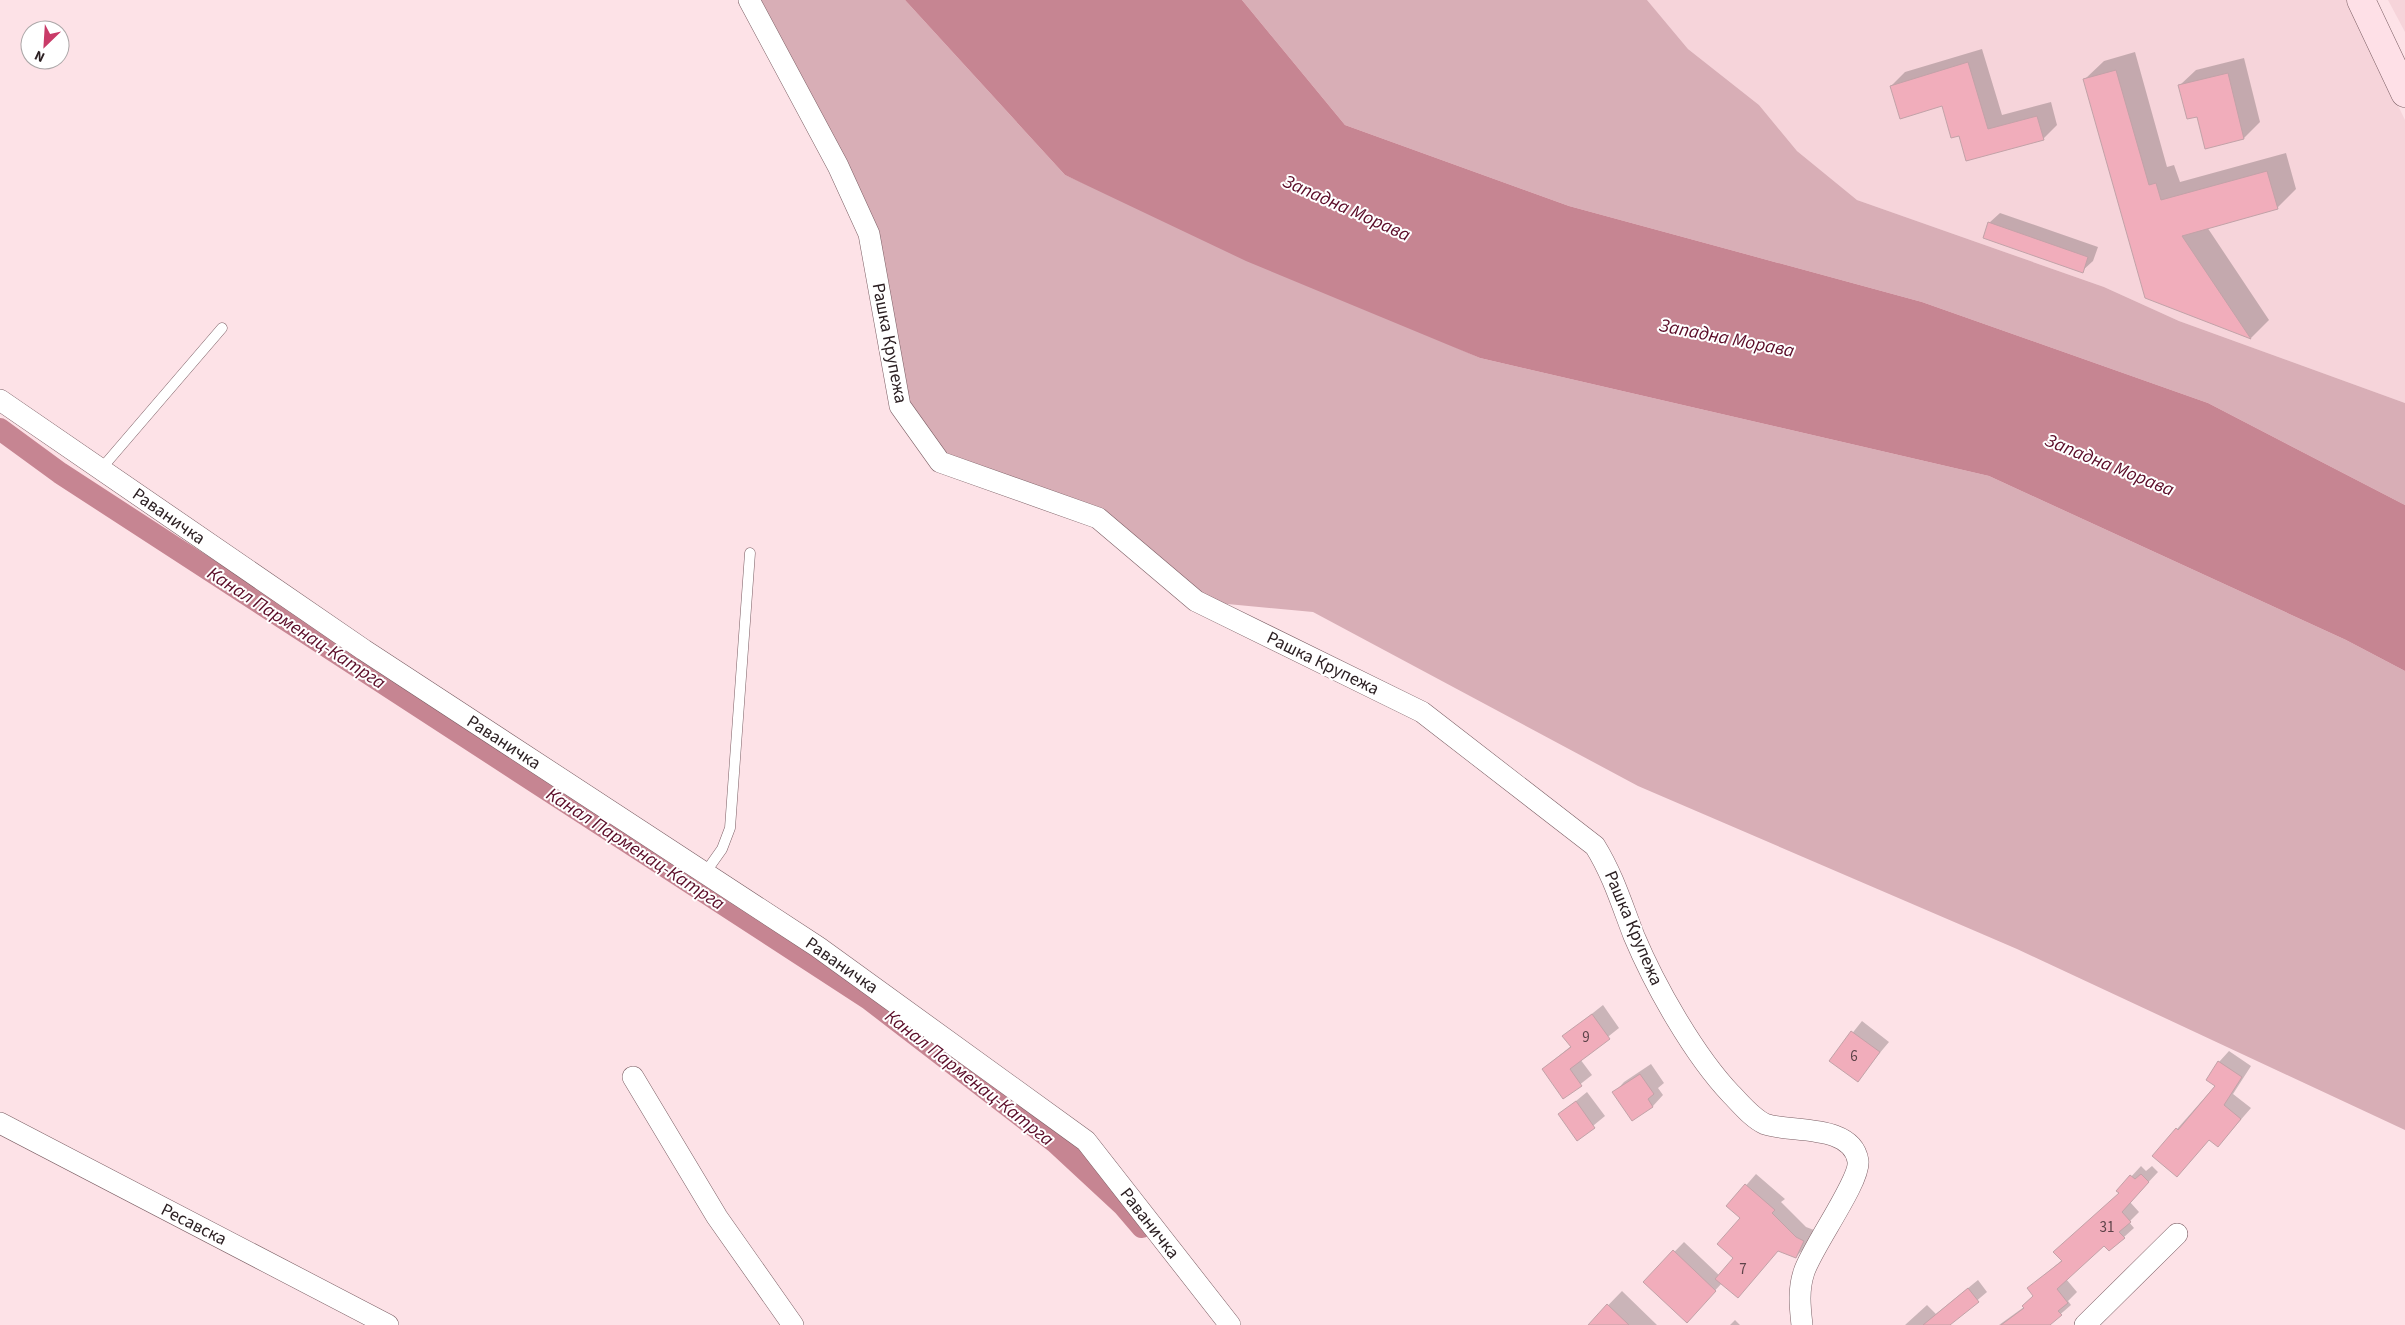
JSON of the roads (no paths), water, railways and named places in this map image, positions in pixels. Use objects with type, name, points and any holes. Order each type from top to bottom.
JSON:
[{"type":"street","name":"Рашка Крупежа","points":[[749,0],[838,166],[869,234],[900,406],[940,462],[1098,518],[1196,601],[1422,712],[1595,846],[1610,870],[1635,937],[1658,986],[1679,1023],[1721,1083],[1756,1119],[1773,1126],[1821,1132],[1839,1138],[1853,1148],[1858,1161],[1852,1185],[1831,1218],[1804,1270],[1799,1298],[1802,1325]]},
{"type":"street","points":[[2361,0],[2405,93]]},
{"type":"street","name":"Раваничка","points":[[0,400],[364,650],[818,947],[1086,1141],[1230,1325]]},
{"type":"street","points":[[633,1077],[717,1217],[793,1325]]},
{"type":"street","name":"Ресавска","points":[[0,1123],[388,1325]]},
{"type":"street","points":[[2085,1325],[2177,1234]]},
{"type":"lane","points":[[101,469],[222,328]]},
{"type":"lane","points":[[705,873],[722,849],[730,828],[750,553]]},
{"type":"water","name":"Западна Морава","points":[[905,0],[1242,0],[1345,125],[1569,206],[1922,302],[2208,403],[2405,505],[2405,671],[2346,640],[1989,476],[1480,358],[1246,261],[1065,175]]},
{"type":"waterway","name":"Канал Парменац-Катрга","points":[[0,429],[60,473],[869,999],[1055,1142],[1124,1206],[1142,1227]]}]
